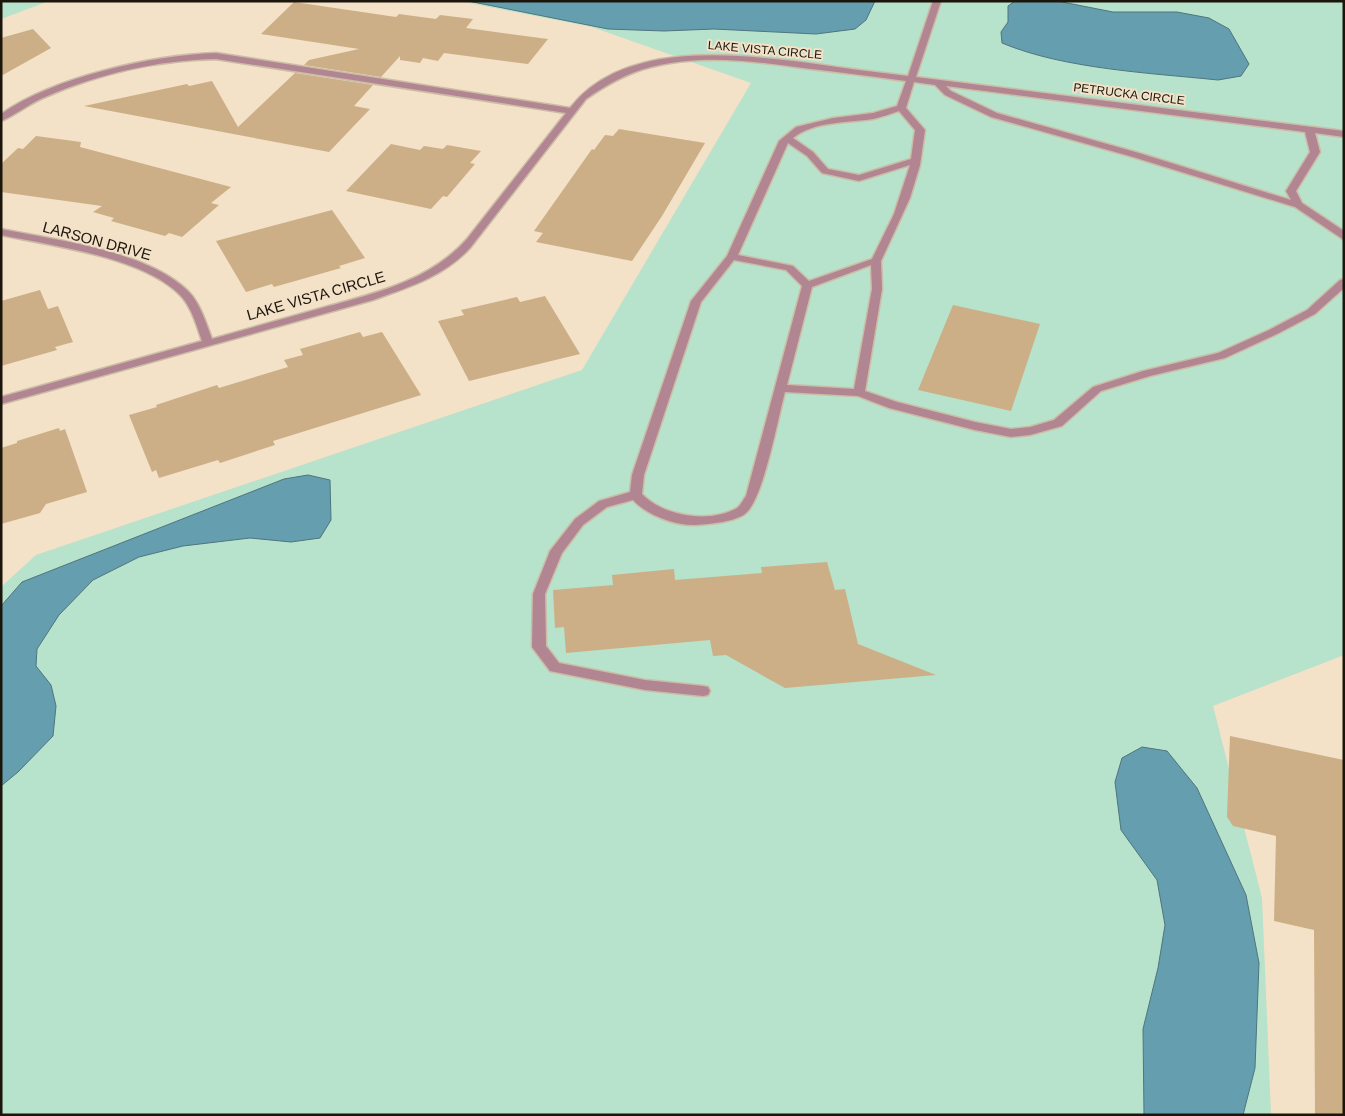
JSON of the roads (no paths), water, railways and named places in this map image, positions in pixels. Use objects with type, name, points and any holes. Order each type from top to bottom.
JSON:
[{"type":"street","points":[[901,108],[937,1]]},
{"type":"street","points":[[1,118],[38,96],[130,66],[186,56],[216,56],[571,111]]},
{"type":"street","name":"LAKE VISTA CIRCLE","points":[[1,401],[369,298],[442,268],[463,250],[479,231],[583,97],[601,83],[627,71],[655,62],[687,57],[718,57],[770,61],[911,79]]},
{"type":"street","name":"PETRUCKA CIRCLE","points":[[911,79],[1344,134]]},
{"type":"street","points":[[938,82],[948,93],[994,115],[1136,155],[1298,205],[1335,228],[1344,237]]},
{"type":"street","points":[[807,285],[752,497],[742,511],[717,519],[685,521],[647,507],[636,495],[638,475],[696,301],[732,257],[776,152],[787,138],[799,129],[874,116],[901,108]]},
{"type":"street","points":[[859,393],[877,289],[876,261],[908,195],[920,130],[901,108]]},
{"type":"street","points":[[1298,205],[1291,191],[1315,152],[1308,129]]},
{"type":"street","points":[[787,138],[810,154],[825,171],[859,178],[915,161]]},
{"type":"street","name":"LARSON DRIVE","points":[[1,232],[88,251],[134,264],[163,276],[185,294],[199,317],[208,342]]},
{"type":"street","points":[[732,257],[789,268],[807,285]]},
{"type":"street","points":[[807,285],[876,261]]},
{"type":"street","points":[[780,388],[859,393],[893,405],[975,426],[1011,433],[1030,431],[1058,423],[1097,389],[1147,373],[1221,356],[1273,332],[1311,312],[1344,282]]},
{"type":"street","points":[[636,495],[602,504],[579,522],[556,551],[539,594],[539,647],[555,667],[646,685],[703,691]]},
{"type":"water","points":[[468,1],[875,1],[866,20],[855,29],[816,34],[714,29],[664,31],[608,29]]},
{"type":"water","points":[[1015,1],[1057,1],[1113,12],[1177,12],[1209,18],[1229,29],[1249,64],[1241,76],[1218,80],[1108,69],[1052,59],[1026,52],[1002,43],[1001,32],[1008,22],[1008,6]]},
{"type":"water","points":[[308,475],[330,480],[331,520],[320,538],[291,542],[250,538],[183,546],[139,557],[93,580],[59,615],[37,649],[36,666],[51,685],[56,706],[53,736],[18,772],[1,786],[1,606],[22,582],[284,479]]},
{"type":"water","points":[[1142,747],[1167,751],[1197,788],[1246,895],[1259,963],[1255,1068],[1243,1115],[1144,1115],[1143,1029],[1158,968],[1165,925],[1157,880],[1121,830],[1115,782],[1122,758]]}]
